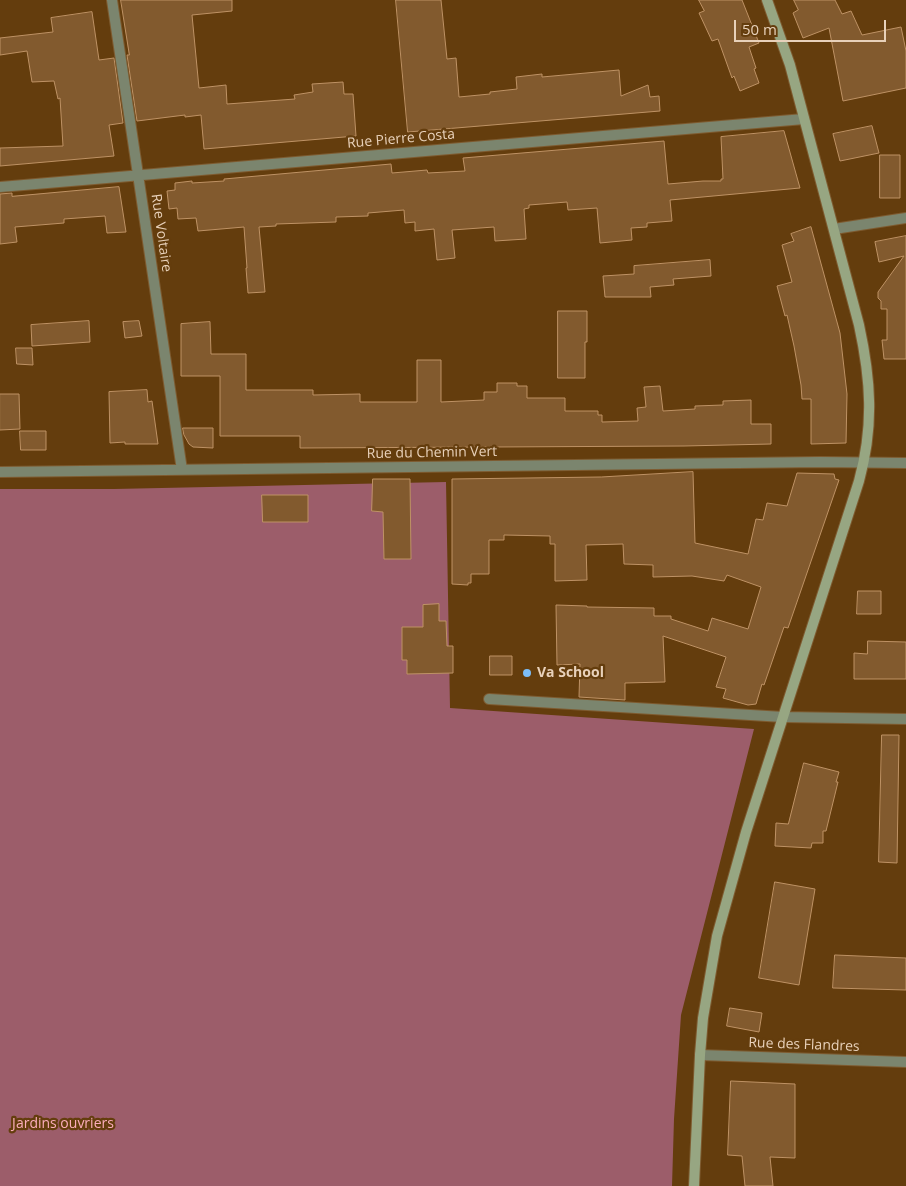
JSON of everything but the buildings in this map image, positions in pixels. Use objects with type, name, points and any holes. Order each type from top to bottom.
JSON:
[{"type":"main road","points":[[694,1186],[700,1055],[705,1004],[717,936],[746,832],[864,463],[870,408],[868,368],[860,325],[790,65],[767,0]]},
{"type":"street","name":"Rue Voltaire","points":[[112,0],[182,470]]},
{"type":"street","name":"Rue Pierre Costa","points":[[0,187],[804,119]]},
{"type":"street","points":[[834,229],[906,218]]},
{"type":"street","name":"Rue du Chemin Vert","points":[[0,472],[820,462],[906,463]]},
{"type":"street","points":[[488,699],[782,717],[906,719]]},
{"type":"street","name":"Rue des Flandres","points":[[700,1055],[906,1062]]},
{"type":"green space","name":"Jardins ouvriers","points":[[446,482],[450,708],[754,729],[681,1015],[674,1119],[672,1186],[0,1186],[0,489],[114,489]]},
{"type":"place","name":"Va School","points":[[527,673]]}]
